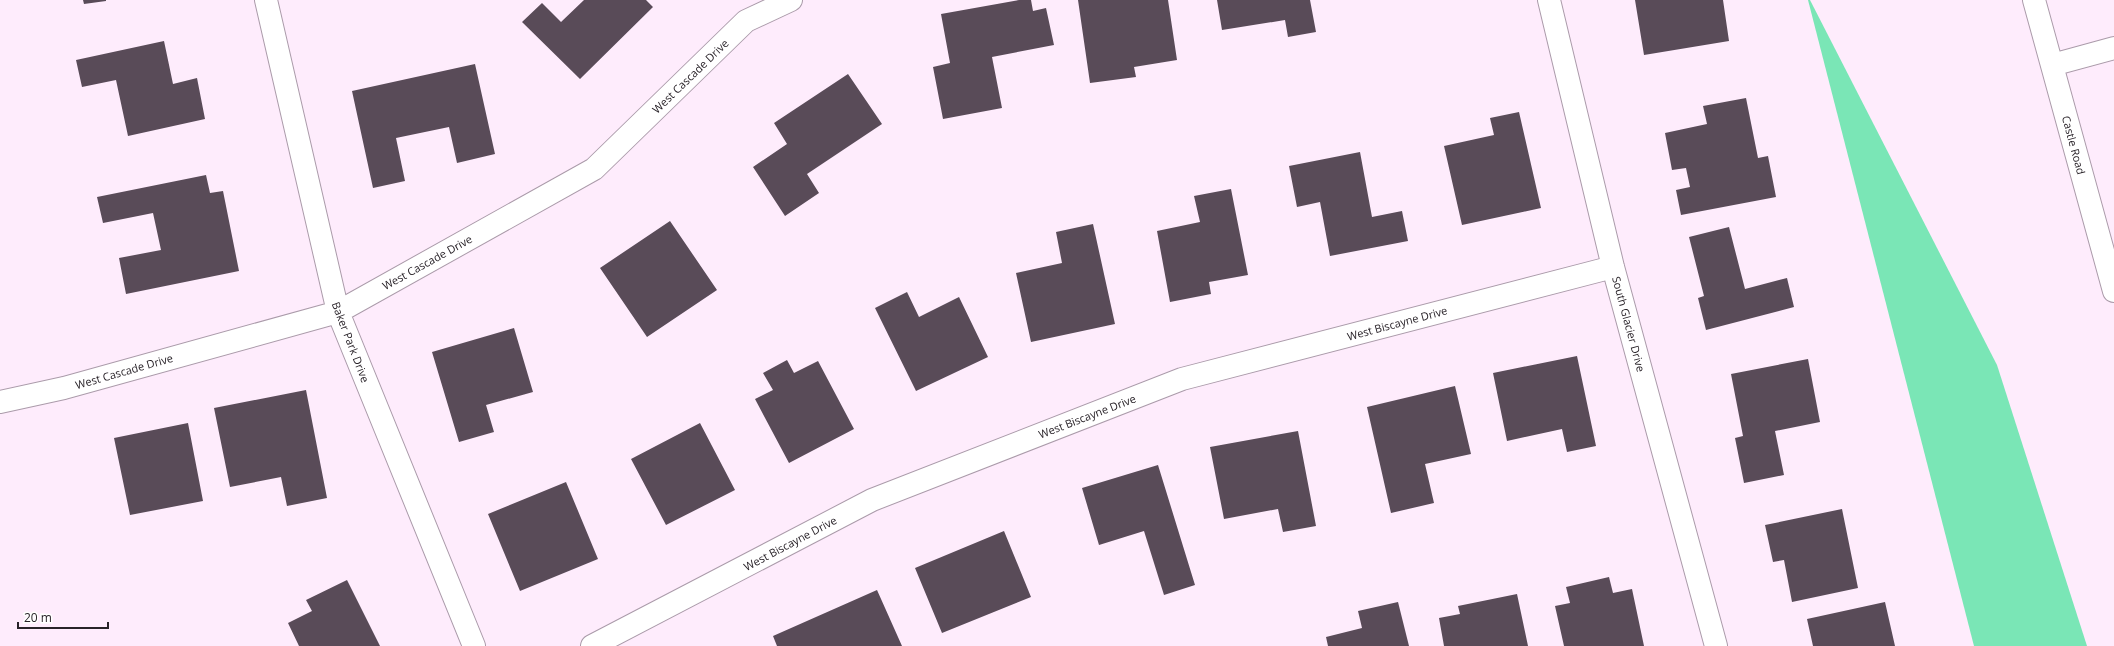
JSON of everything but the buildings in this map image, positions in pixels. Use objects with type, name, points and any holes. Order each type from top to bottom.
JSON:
[{"type":"street","name":"Baker Park Drive","points":[[266,0],[338,312],[474,646]]},
{"type":"street","name":"West Cascade Drive","points":[[0,402],[64,388],[338,312],[594,169],[746,21],[791,0]]},
{"type":"street","name":"South Glacier Drive","points":[[1549,0],[1613,268],[1716,646]]},
{"type":"street","name":"Castle Road","points":[[2034,0],[2114,291]]},
{"type":"street","points":[[2052,65],[2114,48]]},
{"type":"street","name":"West Biscayne Drive","points":[[592,646],[872,500],[1182,379],[1613,268]]},
{"type":"green space","points":[[1808,0],[1810,0],[1997,365],[2087,646],[1974,646]]}]
